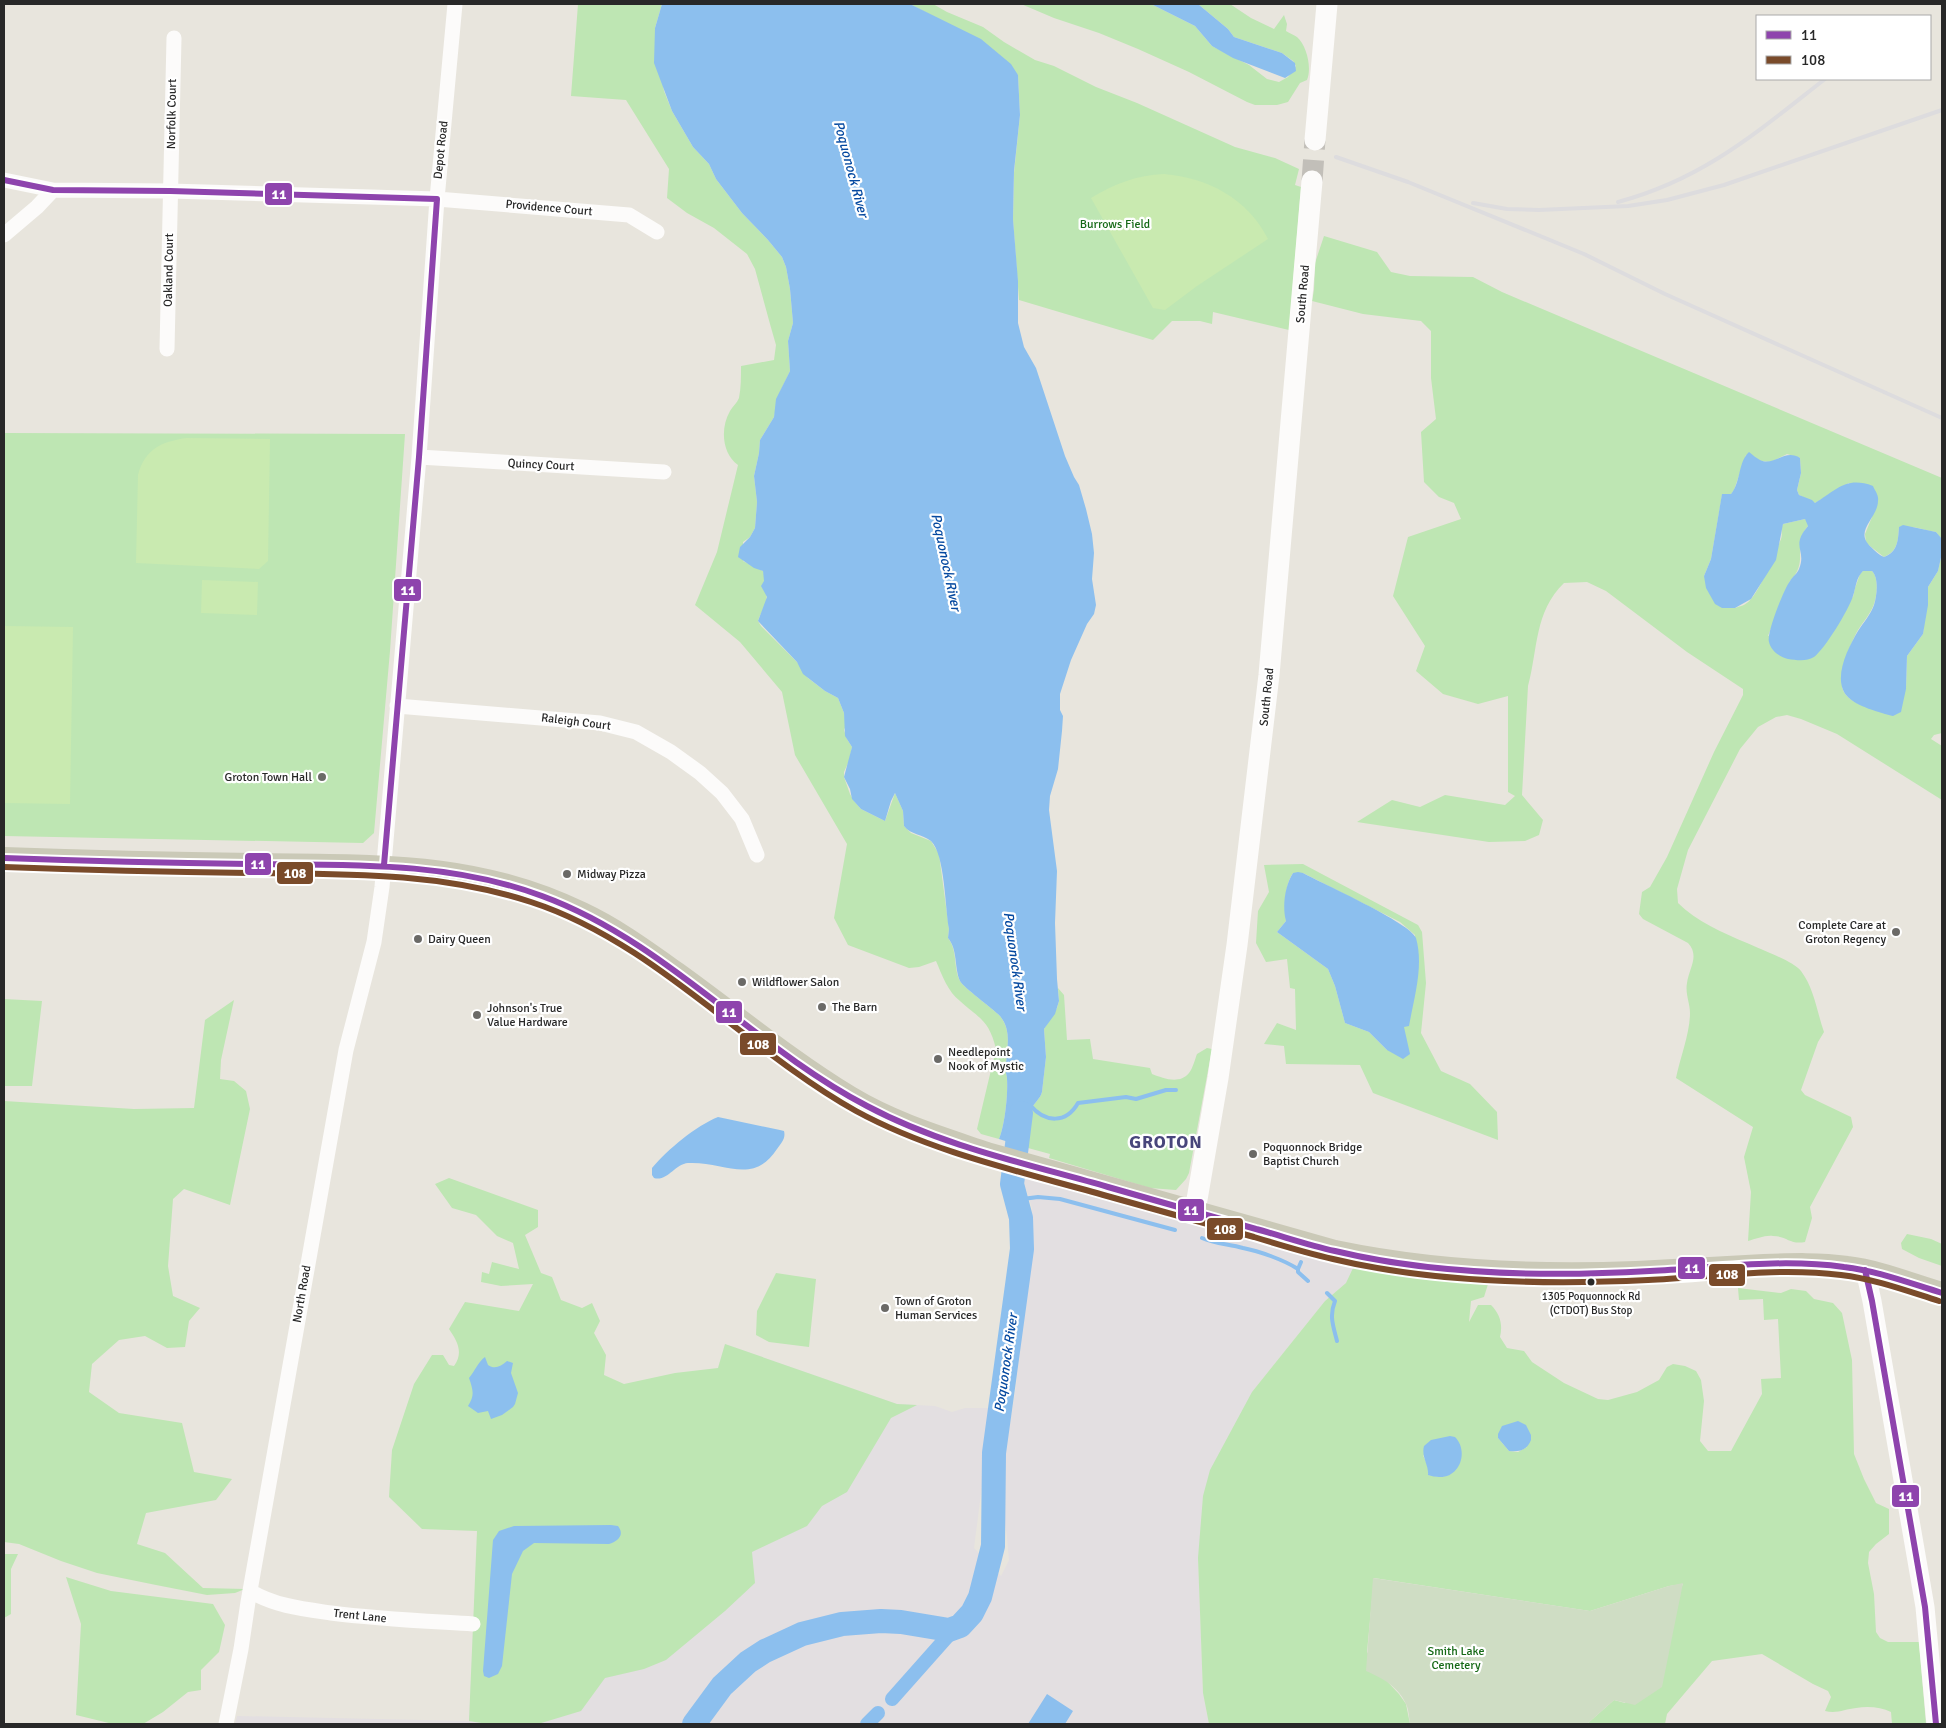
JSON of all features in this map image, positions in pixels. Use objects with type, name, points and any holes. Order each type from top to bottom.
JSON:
[{"type":"main road","points":[[1315,140],[1327,4]]},
{"type":"main road","name":"South Road","points":[[1195,1211],[1218,1078],[1237,945],[1269,675],[1312,181]]},
{"type":"main road","points":[[4,858],[384,865],[430,869],[478,877],[531,892],[579,912],[623,936],[850,1097],[906,1126],[987,1153],[1335,1252],[1457,1268],[1564,1273],[1798,1264],[1846,1266],[1942,1292]]},
{"type":"street","name":"Depot Road","points":[[384,865],[419,457],[437,198],[456,4]]},
{"type":"street","name":"Norfolk Court","points":[[170,191],[174,38]]},
{"type":"street","name":"Providence Court","points":[[4,180],[53,190],[437,198],[629,215],[657,232]]},
{"type":"street","points":[[4,235],[37,207],[53,190]]},
{"type":"street","name":"Oakland Court","points":[[167,349],[170,191]]},
{"type":"street","name":"Quincy Court","points":[[419,457],[664,472]]},
{"type":"street","name":"Raleigh Court","points":[[397,706],[600,723],[636,732],[671,752],[700,773],[722,793],[742,819],[758,855]]},
{"type":"street","name":"North Road","points":[[226,1724],[241,1649],[346,1050],[374,940],[384,865]]},
{"type":"street","points":[[1865,1270],[1925,1607],[1936,1724]]},
{"type":"street","name":"Trent Lane","points":[[250,1591],[272,1602],[297,1608],[390,1619],[473,1624]]},
{"type":"shaded area","points":[[1022,1177],[1099,1195],[1287,1251],[1353,1268],[1346,1283],[1325,1301],[1252,1392],[1198,1558],[1203,1693],[1209,1724],[235,1724],[237,1716],[469,1721],[479,1504],[690,1462],[725,1344],[897,1404],[935,1406],[952,1412],[965,1408],[992,1408],[974,1548],[1001,1576],[1009,1560],[1000,1487],[1016,1386],[1032,1208]]},
{"type":"green space","points":[[578,4],[662,4],[655,28],[655,40],[664,91],[672,111],[693,147],[709,164],[716,179],[742,213],[782,257],[786,267],[793,323],[788,341],[790,371],[780,392],[774,417],[760,440],[754,476],[757,502],[755,528],[750,537],[743,542],[743,561],[763,571],[767,600],[758,621],[761,626],[797,662],[808,678],[838,698],[844,713],[846,725],[844,730],[852,747],[844,777],[854,801],[861,809],[885,821],[895,793],[903,811],[904,826],[911,833],[931,841],[939,854],[949,929],[948,938],[953,948],[958,976],[966,988],[1000,1016],[1008,1035],[1006,1101],[1003,1126],[999,1139],[981,1134],[977,1129],[996,1049],[987,1026],[952,993],[936,961],[919,967],[909,968],[848,945],[834,918],[847,844],[795,755],[782,692],[740,642],[695,605],[717,552],[738,465],[726,448],[724,433],[730,411],[739,398],[741,366],[774,360],[776,345],[755,269],[747,254],[714,228],[687,213],[667,198],[669,169],[626,100],[571,96]]},
{"type":"green space","name":"Burrows Field","points":[[910,4],[933,4],[983,27],[1035,60],[1054,66],[1096,87],[1137,103],[1235,147],[1275,158],[1299,169],[1295,185],[1301,187],[1289,330],[1213,312],[1212,324],[1200,321],[1172,321],[1153,340],[1019,300],[1013,219],[1014,173],[1020,115],[1018,75],[927,13]]},
{"type":"green space","points":[[1021,4],[1151,4],[1195,26],[1212,46],[1249,65],[1267,79],[1279,82],[1288,77],[1296,66],[1293,61],[1282,53],[1234,37],[1228,29],[1198,4],[1230,4],[1251,18],[1274,29],[1284,15],[1287,24],[1286,31],[1301,41],[1306,51],[1309,63],[1307,80],[1300,83],[1288,102],[1277,105],[1255,105],[1138,49]]},
{"type":"green space","points":[[1164,174],[1196,180],[1225,193],[1249,212],[1268,239],[1197,286],[1165,310],[1153,308],[1091,198],[1108,188],[1126,181],[1144,176]]},
{"type":"green space","points":[[1324,236],[1377,252],[1391,272],[1410,276],[1473,277],[1502,292],[1942,478],[1942,540],[1936,532],[1913,527],[1899,527],[1898,541],[1895,549],[1884,557],[1866,543],[1865,534],[1872,517],[1849,483],[1815,503],[1799,495],[1797,490],[1801,473],[1800,458],[1787,454],[1771,462],[1761,461],[1746,455],[1734,490],[1731,494],[1722,495],[1711,559],[1704,576],[1735,608],[1745,604],[1754,595],[1767,571],[1781,539],[1783,524],[1805,519],[1808,522],[1808,526],[1801,540],[1799,567],[1790,581],[1768,636],[1853,597],[1860,574],[1863,571],[1872,571],[1876,578],[1877,591],[1874,604],[1851,644],[1844,663],[1842,682],[1846,695],[1858,703],[1880,712],[1906,689],[1907,656],[1923,634],[1928,587],[1938,571],[1942,553],[1942,733],[1934,735],[1931,739],[1942,746],[1942,800],[1837,734],[1787,715],[1776,717],[1758,727],[1740,749],[1688,850],[1677,889],[1678,903],[1685,909],[1719,931],[1791,963],[1801,971],[1812,992],[1824,1032],[1818,1042],[1801,1090],[1805,1095],[1851,1117],[1853,1127],[1810,1207],[1812,1218],[1805,1242],[1800,1243],[1778,1236],[1748,1241],[1751,1192],[1744,1157],[1753,1127],[1676,1078],[1690,1021],[1687,987],[1693,962],[1693,953],[1688,943],[1643,919],[1639,914],[1642,892],[1650,887],[1667,857],[1714,752],[1743,695],[1743,689],[1687,652],[1606,591],[1587,582],[1564,583],[1554,594],[1542,619],[1528,686],[1522,795],[1543,820],[1539,835],[1525,841],[1489,842],[1357,822],[1392,800],[1420,807],[1445,795],[1505,805],[1515,796],[1508,792],[1508,696],[1478,704],[1443,694],[1416,671],[1425,646],[1393,596],[1408,537],[1461,519],[1454,503],[1439,497],[1424,482],[1421,432],[1436,419],[1431,378],[1431,331],[1421,321],[1363,314],[1312,301],[1315,263]]},
{"type":"green space","points":[[4,433],[405,434],[390,651],[374,833],[363,843],[4,836]]},
{"type":"green space","points":[[186,438],[270,439],[268,561],[259,569],[136,563],[138,475],[141,466],[155,448]]},
{"type":"green space","points":[[202,580],[258,582],[257,615],[201,613]]},
{"type":"green space","points":[[4,626],[73,627],[70,804],[4,803]]},
{"type":"green space","points":[[1303,864],[1418,925],[1422,932],[1426,983],[1421,1033],[1441,1071],[1470,1084],[1497,1112],[1498,1140],[1373,1093],[1360,1065],[1286,1064],[1284,1046],[1264,1044],[1277,1023],[1296,1030],[1295,989],[1290,988],[1287,959],[1266,962],[1256,943],[1258,911],[1269,892],[1264,865]],"holes":[[[1293,873],[1303,873],[1400,922],[1415,935],[1403,1027],[1387,1050],[1369,1032],[1345,1023],[1335,986],[1328,969],[1277,932],[1286,921],[1286,896],[1290,878]]]},
{"type":"green space","points":[[1058,988],[1064,995],[1067,1040],[1090,1039],[1093,1059],[1150,1068],[1152,1074],[1176,1080],[1185,1077],[1189,1073],[1197,1054],[1207,1048],[1212,1049],[1189,1173],[1176,1190],[1150,1188],[1049,1158],[1050,1154],[1028,1148],[1025,1138],[1025,1123],[1028,1114],[1042,1092],[1046,1057],[1044,1029],[1057,1008],[1059,1001]]},
{"type":"green space","points":[[4,999],[42,1001],[32,1086],[4,1086]]},
{"type":"green space","points":[[234,1000],[221,1060],[220,1079],[234,1081],[246,1091],[250,1109],[230,1205],[184,1189],[173,1199],[168,1266],[173,1296],[200,1308],[189,1321],[185,1347],[167,1348],[145,1336],[119,1340],[92,1364],[89,1392],[119,1413],[182,1423],[194,1472],[232,1479],[216,1500],[146,1513],[137,1544],[165,1553],[203,1588],[245,1589],[235,1593],[207,1595],[97,1573],[19,1544],[4,1542],[4,1101],[134,1109],[194,1108],[205,1020]]},
{"type":"green space","points":[[449,1178],[538,1210],[538,1227],[525,1235],[541,1273],[552,1277],[561,1300],[582,1308],[592,1303],[600,1321],[594,1333],[606,1355],[604,1375],[624,1384],[675,1373],[718,1368],[725,1344],[897,1404],[917,1405],[891,1418],[847,1492],[822,1506],[807,1526],[752,1552],[755,1583],[725,1611],[666,1660],[644,1669],[605,1678],[581,1711],[538,1724],[488,1724],[469,1721],[477,1531],[422,1529],[389,1497],[392,1450],[414,1384],[432,1355],[443,1355],[449,1365],[454,1366],[459,1356],[459,1351],[457,1342],[449,1329],[465,1302],[519,1311],[533,1284],[501,1286],[481,1282],[482,1272],[489,1274],[492,1262],[519,1269],[513,1243],[497,1236],[476,1215],[452,1208],[435,1184]]},
{"type":"green space","points":[[1907,1234],[1931,1239],[1942,1244],[1942,1266],[1919,1258],[1902,1249],[1901,1243]]},
{"type":"green space","points":[[1353,1268],[1489,1281],[1484,1297],[1471,1301],[1469,1322],[1478,1305],[1491,1305],[1499,1316],[1501,1324],[1500,1337],[1507,1348],[1524,1351],[1532,1362],[1564,1383],[1598,1399],[1608,1400],[1637,1392],[1659,1380],[1667,1367],[1673,1364],[1685,1366],[1696,1371],[1701,1380],[1704,1401],[1700,1441],[1708,1451],[1731,1451],[1762,1394],[1761,1379],[1781,1378],[1778,1319],[1764,1320],[1763,1299],[1739,1300],[1738,1288],[1781,1293],[1791,1289],[1806,1291],[1814,1299],[1833,1303],[1842,1313],[1852,1360],[1854,1454],[1876,1503],[1889,1509],[1889,1534],[1869,1552],[1868,1563],[1874,1594],[1876,1632],[1880,1638],[1888,1642],[1919,1642],[1926,1724],[1892,1724],[1891,1712],[1874,1707],[1861,1707],[1833,1712],[1825,1711],[1831,1697],[1828,1691],[1762,1654],[1712,1661],[1667,1714],[1665,1724],[1587,1724],[1614,1700],[1625,1703],[1683,1584],[1669,1586],[1590,1611],[1374,1578],[1367,1652],[1385,1679],[1406,1704],[1410,1724],[1209,1724],[1203,1693],[1198,1558],[1203,1496],[1210,1470],[1252,1392],[1325,1301],[1346,1283]],"holes":[[[1498,1434],[1527,1447],[1518,1452],[1509,1451],[1498,1438]],[[1423,1455],[1449,1475],[1440,1477],[1428,1475],[1428,1467]]]},
{"type":"green space","points":[[776,1273],[816,1279],[809,1347],[769,1342],[756,1335],[757,1311]]},
{"type":"green space","points":[[4,1554],[18,1554],[11,1569],[11,1614],[4,1618]]},
{"type":"green space","points":[[66,1577],[111,1591],[213,1604],[225,1625],[219,1652],[201,1670],[201,1690],[188,1692],[163,1712],[143,1724],[113,1724],[76,1715],[81,1624]]},
{"type":"green space","name":"Smith Lake Cemetery","points":[[1373,1578],[1590,1611],[1683,1583],[1662,1687],[1635,1705],[1614,1700],[1587,1724],[1410,1724],[1407,1706],[1399,1693],[1384,1680],[1366,1671]]},
{"type":"water","points":[[662,4],[910,4],[981,39],[1011,64],[1018,75],[1020,115],[1014,171],[1013,219],[1018,281],[1018,323],[1024,347],[1036,368],[1065,456],[1079,485],[1086,509],[1094,553],[1092,579],[1096,605],[1094,614],[1087,624],[1071,660],[1060,694],[1060,710],[1063,716],[1062,731],[1058,769],[1050,796],[1049,810],[1057,871],[1055,923],[1059,1001],[1055,1014],[1044,1029],[1046,1057],[1042,1092],[1031,1109],[1026,1123],[1025,1138],[1028,1148],[999,1139],[1003,1126],[1006,1101],[1008,1035],[1000,1016],[960,981],[955,953],[948,938],[949,929],[944,882],[936,848],[931,841],[904,826],[903,811],[895,793],[885,821],[861,809],[852,799],[850,789],[844,777],[852,747],[845,736],[844,713],[838,698],[825,691],[803,674],[797,662],[758,621],[767,597],[761,586],[764,581],[763,571],[754,568],[738,557],[740,547],[750,537],[755,528],[757,502],[754,476],[760,440],[774,417],[776,399],[790,371],[788,341],[793,323],[790,289],[782,257],[742,213],[716,179],[709,164],[693,147],[672,111],[654,63],[655,28]]},
{"type":"water","points":[[1151,4],[1198,4],[1228,29],[1234,37],[1282,53],[1295,63],[1296,71],[1285,78],[1233,58],[1212,46],[1195,26]]},
{"type":"water","points":[[1749,452],[1765,462],[1789,455],[1800,458],[1801,473],[1797,490],[1799,495],[1815,503],[1842,486],[1864,483],[1873,486],[1878,497],[1877,507],[1864,535],[1871,547],[1884,557],[1895,549],[1898,541],[1899,527],[1903,525],[1936,532],[1942,539],[1942,553],[1938,571],[1928,587],[1928,605],[1923,634],[1907,656],[1906,689],[1901,712],[1893,716],[1868,709],[1856,703],[1847,696],[1841,681],[1841,672],[1846,655],[1874,605],[1877,592],[1876,578],[1872,571],[1863,571],[1842,619],[1819,653],[1814,657],[1804,660],[1788,659],[1776,653],[1770,645],[1770,630],[1776,612],[1787,586],[1798,571],[1801,563],[1799,544],[1808,526],[1805,519],[1783,524],[1776,560],[1751,599],[1735,608],[1722,608],[1715,604],[1706,588],[1704,576],[1711,559],[1722,494],[1731,494],[1745,456]]},
{"type":"water","points":[[1298,872],[1383,913],[1410,931],[1416,938],[1419,971],[1409,1026],[1404,1027],[1410,1054],[1403,1059],[1387,1050],[1369,1032],[1345,1023],[1335,986],[1328,969],[1277,932],[1286,921],[1284,903],[1290,878],[1293,873]]},
{"type":"water","points":[[718,1117],[784,1131],[784,1139],[768,1160],[758,1167],[737,1169],[701,1163],[688,1163],[679,1166],[659,1179],[654,1178],[652,1168],[666,1153],[692,1132]]},
{"type":"water","points":[[485,1357],[488,1365],[493,1367],[500,1366],[507,1361],[513,1363],[511,1373],[518,1393],[513,1407],[502,1415],[491,1419],[488,1411],[478,1413],[468,1406],[473,1392],[469,1378],[480,1361]]},
{"type":"water","points":[[1518,1421],[1526,1425],[1531,1435],[1531,1440],[1523,1450],[1509,1451],[1498,1438],[1498,1434],[1502,1426]]},
{"type":"water","points":[[1450,1436],[1455,1437],[1459,1443],[1462,1456],[1460,1463],[1452,1473],[1446,1476],[1428,1475],[1423,1450],[1424,1446],[1431,1440]]},
{"type":"water","points":[[514,1526],[618,1526],[621,1535],[609,1544],[534,1543],[523,1551],[512,1574],[502,1666],[498,1674],[489,1678],[484,1676],[493,1540],[499,1531]]},
{"type":"water","points":[[1047,1694],[1073,1711],[1065,1724],[1028,1724]]},
{"type":"waterway","points":[[1030,1105],[1042,1115],[1055,1119],[1068,1115],[1078,1103],[1126,1097],[1136,1099],[1166,1090],[1176,1090]]},
{"type":"waterway","name":"Poquonock River","points":[[694,1724],[722,1686],[748,1662],[765,1651],[802,1634],[842,1624],[881,1621],[901,1622],[949,1630],[960,1626],[972,1613],[980,1597],[993,1546],[994,1453],[1022,1249],[1021,1218],[1012,1184],[1021,1113]]},
{"type":"waterway","points":[[1015,1200],[1038,1197],[1060,1199],[1175,1230]]},
{"type":"waterway","points":[[1202,1238],[1212,1242],[1256,1251],[1279,1259],[1298,1269],[1298,1272],[1308,1281]]},
{"type":"waterway","points":[[1298,1269],[1301,1262]]},
{"type":"waterway","points":[[1327,1293],[1335,1301],[1332,1316],[1337,1341]]},
{"type":"waterway","points":[[892,1699],[955,1628]]},
{"type":"waterway","points":[[867,1724],[878,1713]]},
{"type":"tunnel","points":[[1312,181],[1315,140]]},
{"type":"railway","points":[[1618,202],[1677,181],[1703,167],[1752,135],[1824,80]]},
{"type":"railway","points":[[1473,203],[1507,209],[1539,210],[1628,206],[1667,200],[1724,185],[1942,110]]},
{"type":"railway","points":[[1336,157],[1408,182],[1584,254],[1665,294],[1942,418]]},
{"type":"transit line","name":"11","points":[[4,180],[53,190],[170,191],[437,199],[419,457],[384,865]]},
{"type":"transit line","name":"11","points":[[4,858],[360,865],[397,867],[471,876],[507,885],[542,896],[587,915],[628,939],[669,966],[825,1082],[896,1120],[986,1153],[1335,1251],[1412,1265],[1531,1274],[1611,1273],[1747,1264],[1820,1264],[1869,1271],[1942,1293]]},
{"type":"transit line","name":"108","points":[[4,867],[391,877],[461,885],[531,902],[576,920],[618,943],[659,969],[815,1086],[885,1126],[947,1150],[1011,1170],[1333,1259],[1371,1267],[1449,1278],[1529,1282],[1609,1282],[1744,1273],[1817,1273],[1866,1279],[1939,1301]]},
{"type":"transit line","name":"11","points":[[1865,1270],[1925,1607],[1936,1724]]},
{"type":"place","name":"Groton Town Hall","points":[[322,777]]},
{"type":"place","name":"Midway Pizza","points":[[567,874]]},
{"type":"place","name":"Complete Care at Groton Regency","points":[[1896,932]]},
{"type":"place","name":"Dairy Queen","points":[[418,939]]},
{"type":"place","name":"Wildflower Salon","points":[[742,982]]},
{"type":"place","name":"The Barn","points":[[822,1007]]},
{"type":"place","name":"Johnson's True Value Hardware","points":[[477,1015]]},
{"type":"place","name":"Needlepoint Nook of Mystic","points":[[938,1059]]},
{"type":"place","name":"Poquonnock Bridge Baptist Church","points":[[1253,1154]]},
{"type":"place","name":"1305 Poquonnock Rd (CTDOT) Bus Stop","points":[[1591,1282]]},
{"type":"place","name":"Town of Groton Human Services","points":[[885,1308]]},
{"type":"district","name":"GROTON","points":[[1166,1142]]}]
